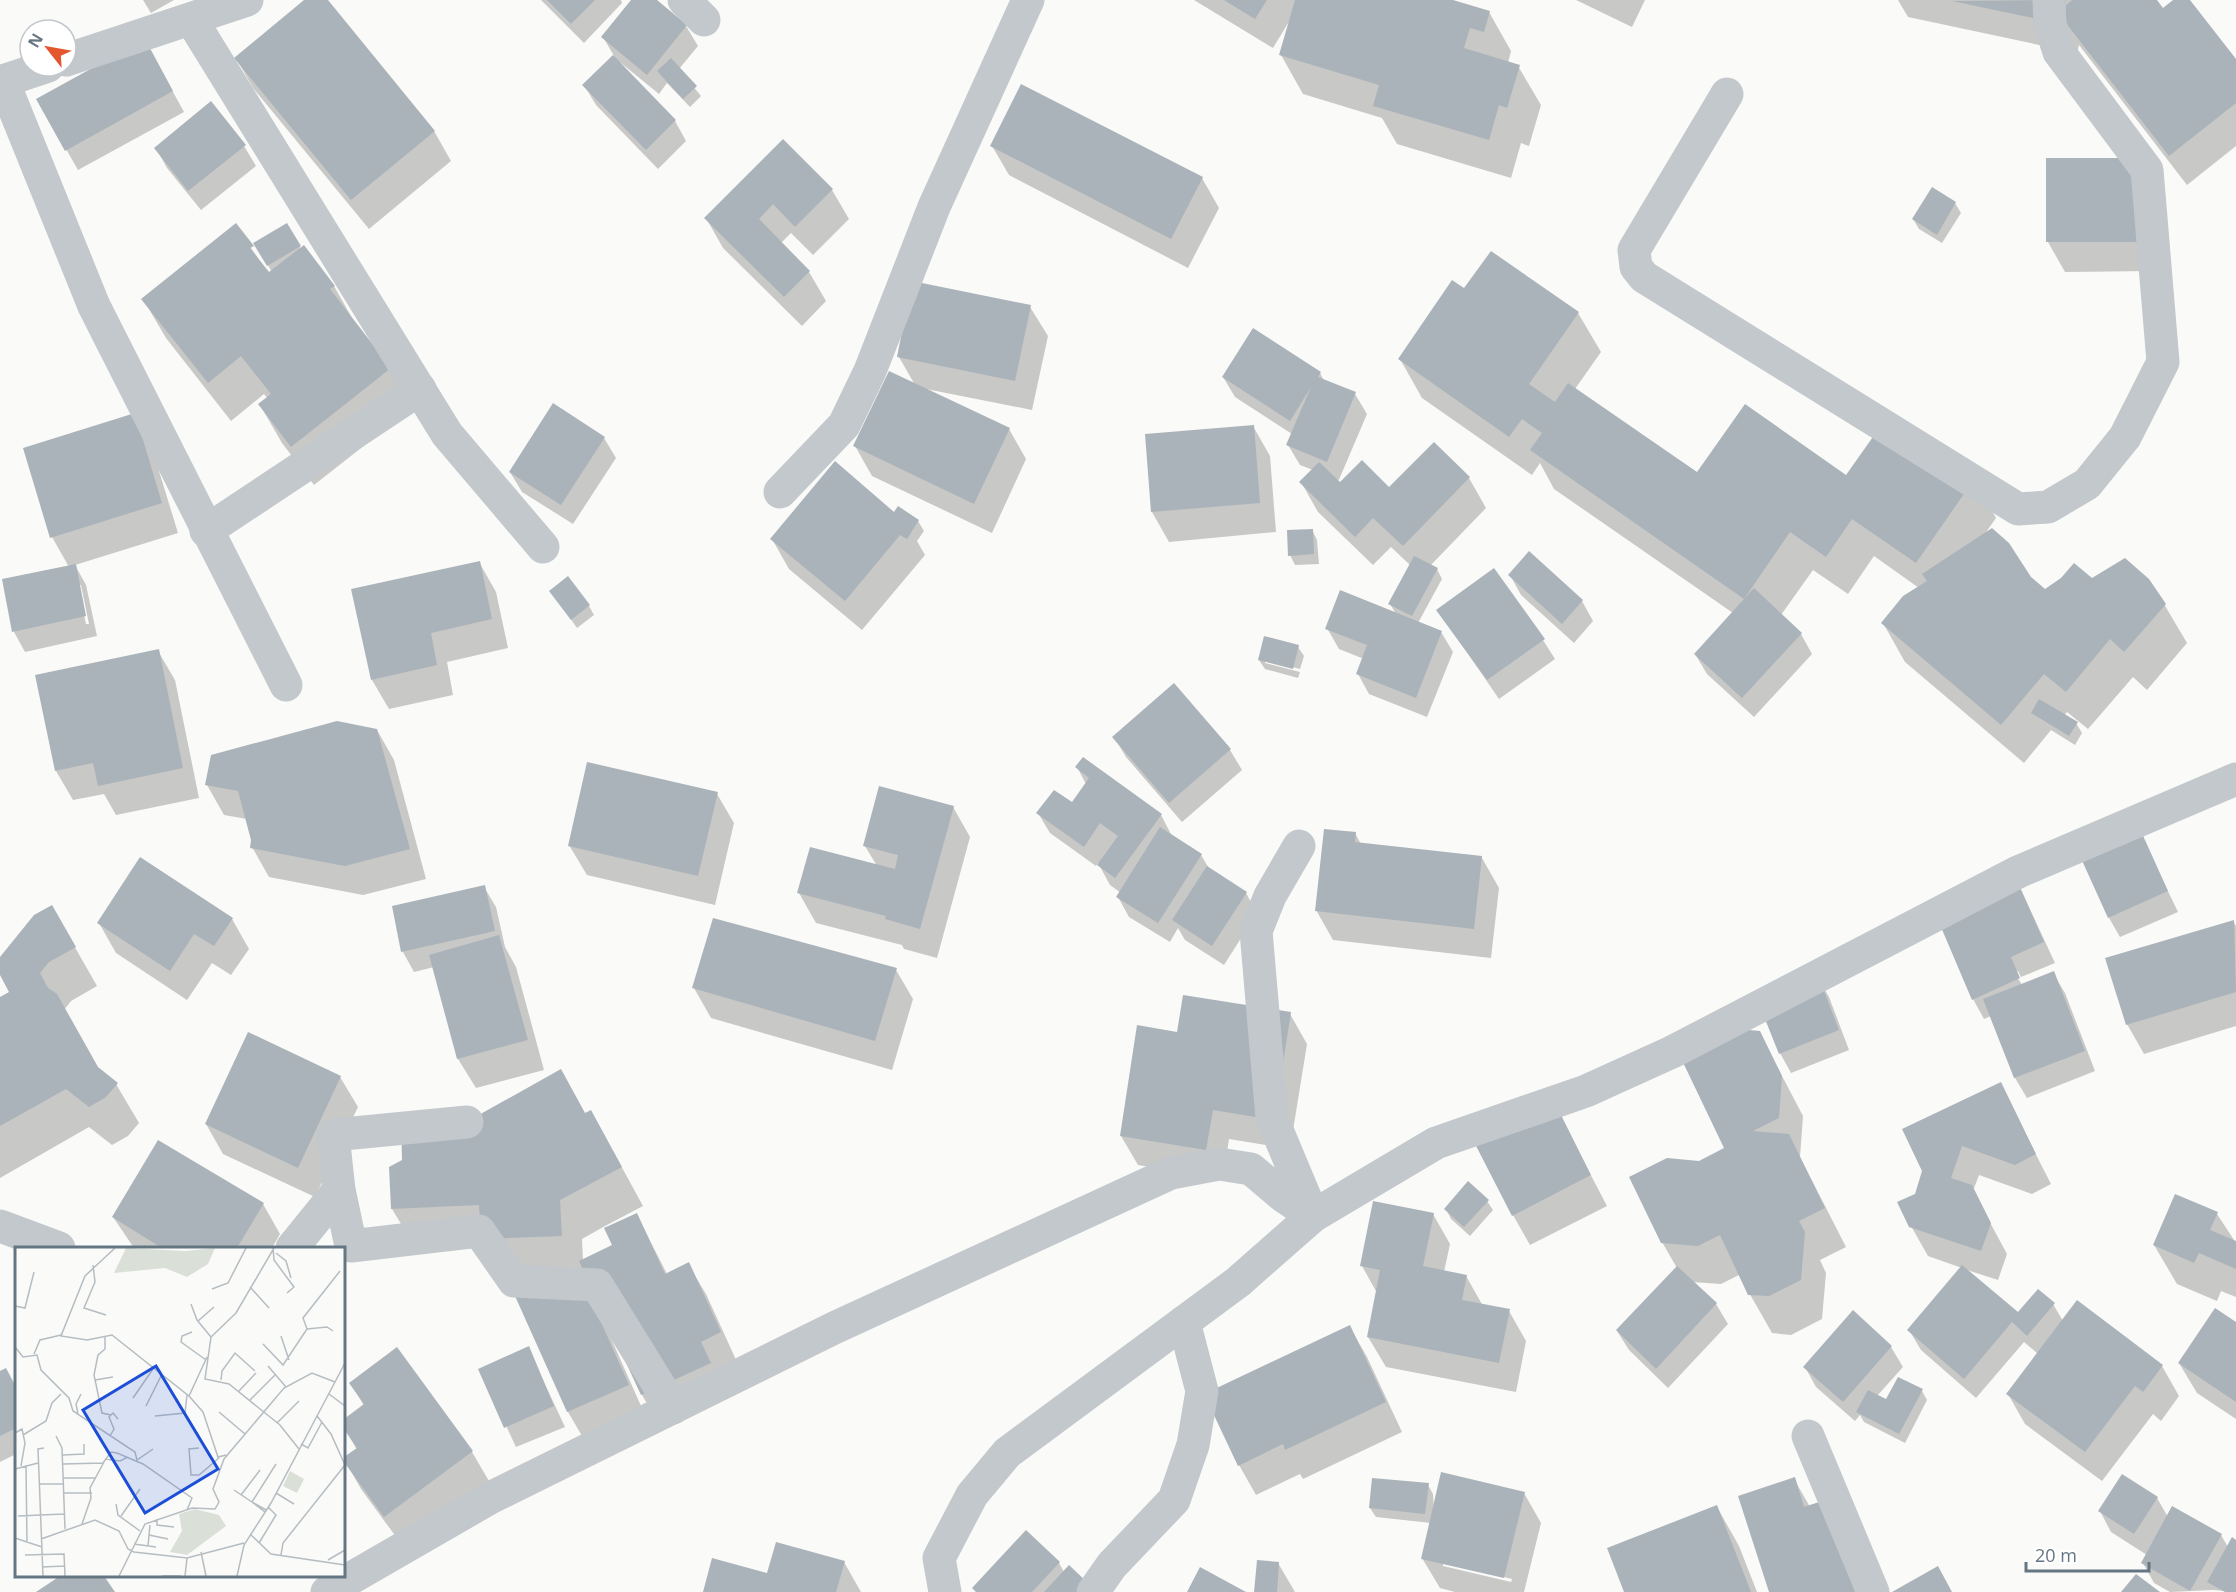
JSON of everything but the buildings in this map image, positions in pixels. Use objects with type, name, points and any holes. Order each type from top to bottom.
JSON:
[{"type":"street","points":[[78,56],[247,0]]},
{"type":"street","points":[[780,492],[844,425],[870,371],[934,207],[1028,0]]},
{"type":"street","points":[[1727,94],[1635,250],[1636,267],[1644,277],[2018,509],[2048,507],[2087,484],[2125,438],[2163,362],[2147,170],[2059,52],[2050,24],[2049,0]]},
{"type":"street","points":[[191,19],[447,434],[543,548]]},
{"type":"street","points":[[18,76],[2,81],[94,306],[286,686]]},
{"type":"street","points":[[206,531],[420,389]]},
{"type":"street","points":[[945,1592],[939,1558],[972,1495],[1007,1453],[1238,1282],[1313,1216],[1436,1143],[1607,1082],[1672,1052],[2019,872],[2236,779]]},
{"type":"street","points":[[1299,846],[1270,896],[1256,931],[1272,1118],[1313,1216]]},
{"type":"street","points":[[467,1122],[333,1135],[339,1190],[351,1246],[479,1231],[514,1281],[597,1285],[673,1408]]},
{"type":"street","points":[[327,1592],[490,1498],[834,1328],[1171,1173],[1219,1164],[1251,1169],[1283,1196],[1313,1216]]},
{"type":"street","points":[[293,1247],[339,1190]]},
{"type":"street","points":[[0,1226],[56,1247]]},
{"type":"street","points":[[1093,1592],[1112,1565],[1174,1500],[1193,1445],[1202,1391],[1185,1322]]},
{"type":"street","points":[[1808,1436],[1873,1592]]}]
